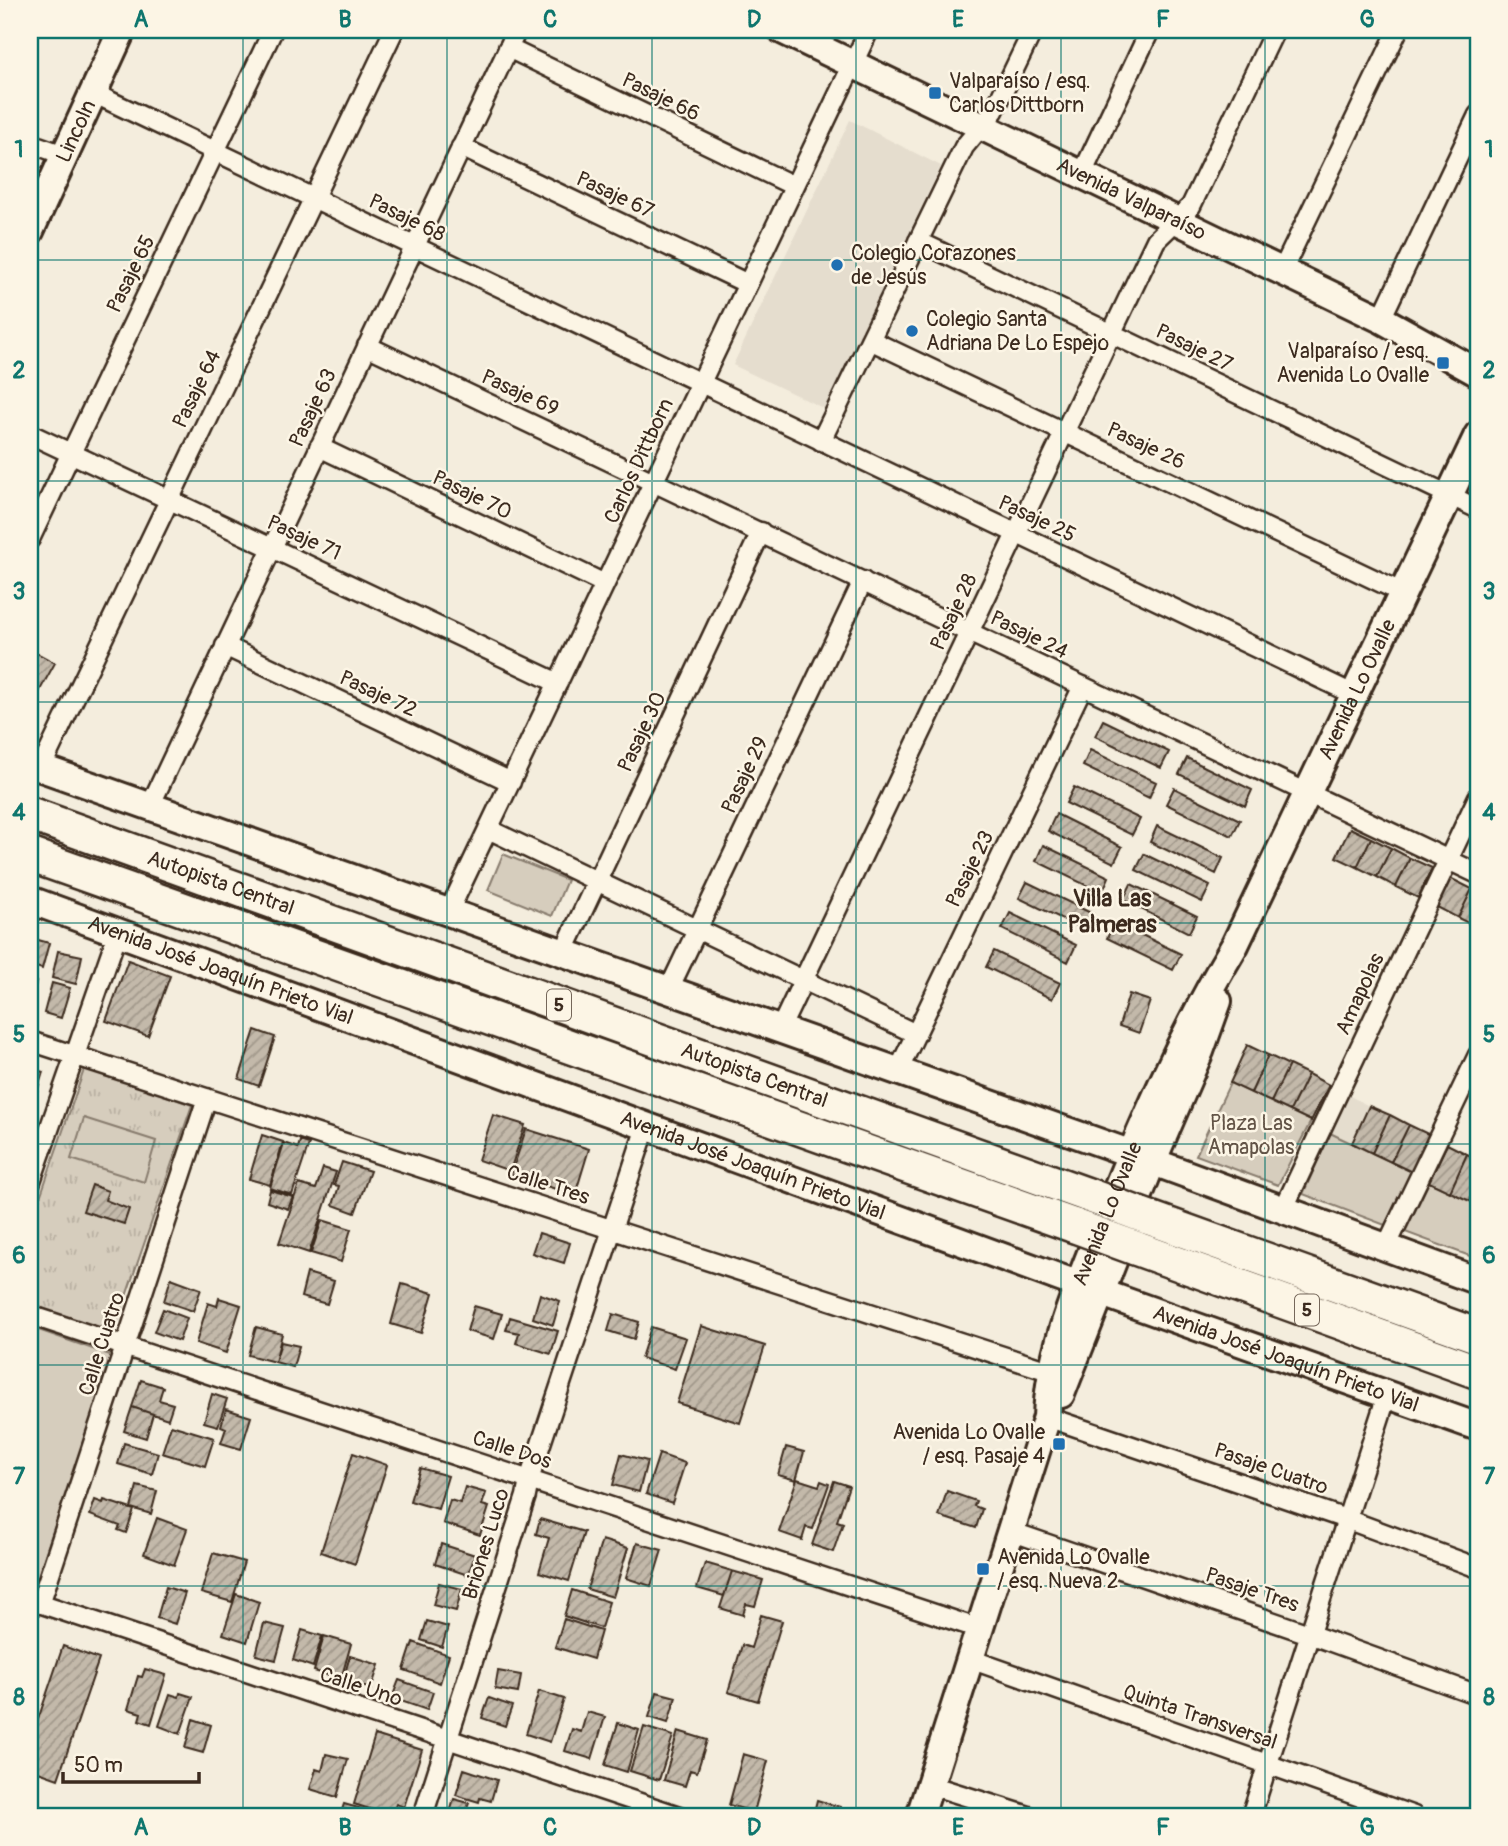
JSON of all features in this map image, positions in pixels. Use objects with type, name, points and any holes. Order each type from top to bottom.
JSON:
[{"type":"highway","name":"Autopista Central","points":[[30,814],[1478,1336]]},
{"type":"highway","name":"Autopista Central","points":[[30,855],[1478,1372]]},
{"type":"main road","name":"Lincoln","points":[[30,230],[122,30]]},
{"type":"main road","name":"Avenida Valparaíso","points":[[782,30],[1381,319],[1478,373]]},
{"type":"main road","name":"Avenida Lo Ovalle","points":[[1047,1417],[1052,1372],[1090,1289],[1141,1158],[1200,1051],[1236,946],[1478,435]]},
{"type":"main road","points":[[36,766],[564,951],[1478,1280]]},
{"type":"main road","name":"Avenida José Joaquín Prieto Vial","points":[[30,900],[1090,1289],[1478,1427]]},
{"type":"main road","name":"Avenida Lo Ovalle","points":[[920,1816],[1047,1417],[1065,1385],[1090,1289]]},
{"type":"street","name":"Pasaje 65","points":[[30,539],[272,30]]},
{"type":"street","name":"Pasaje 64","points":[[36,766],[169,500],[394,30]]},
{"type":"street","name":"Pasaje 63","points":[[149,806],[517,30]]},
{"type":"street","name":"Carlos Dittborn","points":[[449,911],[869,30]]},
{"type":"street","points":[[821,441],[964,146],[994,111],[1033,30]]},
{"type":"street","points":[[1082,174],[1150,30]]},
{"type":"street","name":"Pasaje 28","points":[[780,1029],[1156,240],[1191,206],[1275,30]]},
{"type":"street","points":[[1282,271],[1398,30]]},
{"type":"street","name":"Pasaje 66","points":[[508,48],[794,187]]},
{"type":"street","name":"Pasaje 68","points":[[93,93],[701,384]]},
{"type":"street","points":[[1381,319],[1478,115]]},
{"type":"street","points":[[30,143],[64,155]]},
{"type":"street","name":"Pasaje 67","points":[[461,147],[748,284]]},
{"type":"street","name":"Pasaje 27","points":[[918,241],[1478,509]]},
{"type":"street","name":"Pasaje 26","points":[[870,340],[1403,593]]},
{"type":"street","name":"Pasaje 69","points":[[367,346],[654,481]]},
{"type":"street","name":"Pasaje 25","points":[[701,384],[1354,695]]},
{"type":"street","name":"Pasaje 71","points":[[30,434],[558,682]]},
{"type":"street","name":"Pasaje 70","points":[[319,447],[605,584]]},
{"type":"street","name":"Pasaje 24","points":[[654,481],[1478,874]]},
{"type":"street","name":"Pasaje 30","points":[[564,951],[761,532]]},
{"type":"street","name":"Pasaje 29","points":[[669,989],[863,581]]},
{"type":"street","name":"Pasaje 72","points":[[225,646],[511,782]]},
{"type":"street","name":"Pasaje 23","points":[[898,1071],[1083,686]]},
{"type":"street","name":"Amapolas","points":[[1283,1210],[1478,797]]},
{"type":"street","points":[[488,830],[916,1034]]},
{"type":"street","points":[[30,1184],[118,932]]},
{"type":"street","name":"Calle Tres","points":[[30,1041],[1052,1372]]},
{"type":"street","points":[[1386,1247],[1478,1055]]},
{"type":"street","name":"Calle Cuatro","points":[[35,1602],[125,1346],[207,1098]]},
{"type":"street","name":"Briones Luco","points":[[423,1816],[529,1480],[646,1127]]},
{"type":"street","name":"Calle Dos","points":[[30,1315],[980,1629]]},
{"type":"street","points":[[1251,1816],[1387,1395]]},
{"type":"street","name":"Pasaje Cuatro","points":[[1047,1417],[1346,1519],[1478,1568]]},
{"type":"street","name":"Pasaje Tres","points":[[1010,1531],[1478,1695]]},
{"type":"street","name":"Calle Uno","points":[[35,1602],[679,1816]]},
{"type":"street","name":"Quinta Transversal","points":[[970,1659],[1415,1816]]},
{"type":"street","points":[[930,1784],[1030,1816]]},
{"type":"shaded area","name":"Colegio Corazones de Jesús","points":[[850,120],[941,166],[825,409],[733,365]]},
{"type":"shaded area","points":[[1348,1095],[1369,1106],[1352,1143],[1331,1133]]},
{"type":"green space","points":[[503,854],[567,880],[552,916],[488,890]]},
{"type":"green space","points":[[85,1067],[192,1105],[113,1334],[30,1305],[30,1226]]},
{"type":"green space","name":"Plaza Las Amapolas","points":[[1230,1083],[1311,1121],[1278,1185],[1196,1155]]},
{"type":"green space","points":[[84,1118],[156,1141],[144,1182],[71,1159]]},
{"type":"green space","name":"Plaza Las Amapolas","points":[[1330,1133],[1412,1172],[1385,1225],[1303,1194]]},
{"type":"green space","points":[[1429,1182],[1478,1205],[1478,1259],[1405,1232]]},
{"type":"green space","points":[[30,1327],[113,1356],[30,1599]]},
{"type":"building","points":[[37,653],[55,663],[39,692],[30,687],[30,666]]},
{"type":"building","points":[[1103,720],[1169,752],[1161,768],[1095,736]]},
{"type":"building","points":[[1090,750],[1156,782],[1149,798],[1083,766]]},
{"type":"building","points":[[1187,758],[1252,790],[1245,806],[1179,774]]},
{"type":"building","points":[[1074,787],[1140,819],[1132,835],[1066,803]]},
{"type":"building","points":[[1174,788],[1240,820],[1232,836],[1166,804]]},
{"type":"building","points":[[1056,814],[1122,847],[1114,863],[1048,831]]},
{"type":"building","points":[[1157,826],[1223,858],[1216,874],[1150,842]]},
{"type":"building","points":[[1350,828],[1371,838],[1357,867],[1336,857]]},
{"type":"building","points":[[1371,838],[1391,848],[1377,877],[1357,867]]},
{"type":"building","points":[[1043,845],[1109,877],[1102,893],[1036,861]]},
{"type":"building","points":[[1391,848],[1410,858],[1396,887],[1377,877]]},
{"type":"building","points":[[1144,854],[1210,886],[1202,902],[1136,870]]},
{"type":"building","points":[[1410,858],[1432,868],[1418,898],[1396,887]]},
{"type":"building","points":[[1450,878],[1472,889],[1458,918],[1437,907]]},
{"type":"building","points":[[1027,882],[1093,914],[1085,930],[1019,898]]},
{"type":"building","points":[[1131,884],[1197,916],[1189,933],[1123,900]]},
{"type":"building","points":[[1472,889],[1478,892],[1478,928],[1458,918]]},
{"type":"building","points":[[1010,913],[1076,945],[1068,962],[1002,929]]},
{"type":"building","points":[[1115,922],[1181,954],[1173,970],[1107,938]]},
{"type":"building","points":[[31,938],[49,943],[42,969],[30,965]]},
{"type":"building","points":[[58,951],[82,956],[76,984],[52,978]]},
{"type":"building","points":[[994,951],[1060,983],[1052,999],[986,967]]},
{"type":"building","points":[[128,960],[170,976],[148,1036],[106,1021]]},
{"type":"building","points":[[30,981],[36,982],[30,1007]]},
{"type":"building","points":[[52,983],[70,988],[61,1018],[44,1013]]},
{"type":"building","points":[[1129,994],[1150,1001],[1139,1033],[1119,1026]]},
{"type":"building","points":[[255,1030],[275,1037],[259,1086],[239,1079]]},
{"type":"building","points":[[1247,1045],[1268,1055],[1251,1093],[1230,1083]]},
{"type":"building","points":[[1268,1055],[1289,1065],[1271,1102],[1251,1093]]},
{"type":"building","points":[[1289,1065],[1308,1074],[1290,1111],[1271,1102]]},
{"type":"building","points":[[30,1068],[43,1072],[34,1101],[30,1100]]},
{"type":"building","points":[[1308,1074],[1329,1085],[1311,1121],[1290,1111]]},
{"type":"building","points":[[1369,1106],[1390,1115],[1372,1153],[1352,1143]]},
{"type":"building","points":[[493,1115],[525,1125],[510,1171],[478,1160]]},
{"type":"building","points":[[1390,1115],[1409,1125],[1391,1162],[1372,1153]]},
{"type":"building","points":[[1409,1125],[1430,1135],[1412,1172],[1391,1162]]},
{"type":"building","points":[[526,1129],[589,1149],[575,1195],[511,1175]]},
{"type":"building","points":[[262,1135],[283,1142],[270,1185],[249,1179]]},
{"type":"building","points":[[300,1141],[309,1144],[292,1195],[270,1188],[284,1143],[298,1148]]},
{"type":"building","points":[[1447,1144],[1467,1154],[1450,1192],[1429,1182]]},
{"type":"building","points":[[1467,1154],[1478,1159],[1478,1184],[1470,1201],[1450,1192]]},
{"type":"building","points":[[342,1162],[370,1171],[355,1213],[333,1205],[339,1186],[334,1185]]},
{"type":"building","points":[[323,1168],[336,1172],[309,1253],[279,1243],[299,1184],[316,1189]]},
{"type":"building","points":[[1478,1184],[1478,1205],[1470,1201]]},
{"type":"building","points":[[92,1185],[108,1191],[105,1200],[129,1209],[124,1224],[83,1211]]},
{"type":"building","points":[[270,1190],[293,1197],[288,1209],[267,1202]]},
{"type":"building","points":[[322,1220],[351,1229],[341,1262],[311,1253]]},
{"type":"building","points":[[539,1233],[570,1243],[564,1263],[532,1253]]},
{"type":"building","points":[[307,1273],[334,1281],[327,1304],[301,1297]]},
{"type":"building","points":[[171,1278],[201,1289],[193,1311],[164,1301]]},
{"type":"building","points":[[402,1284],[433,1293],[421,1333],[391,1324]]},
{"type":"building","points":[[540,1294],[560,1301],[553,1325],[533,1318]]},
{"type":"building","points":[[219,1298],[241,1305],[226,1353],[196,1343],[208,1303],[217,1306]]},
{"type":"building","points":[[474,1306],[502,1314],[494,1339],[467,1331]]},
{"type":"building","points":[[163,1309],[187,1318],[179,1341],[154,1332]]},
{"type":"building","points":[[613,1314],[639,1322],[634,1339],[608,1331]]},
{"type":"building","points":[[510,1317],[558,1331],[551,1354],[516,1343],[519,1333],[506,1330]]},
{"type":"building","points":[[701,1326],[765,1346],[740,1423],[677,1403]]},
{"type":"building","points":[[256,1327],[282,1334],[275,1362],[248,1355]]},
{"type":"building","points":[[651,1327],[686,1338],[675,1369],[641,1358]]},
{"type":"building","points":[[281,1342],[299,1346],[293,1367],[275,1362]]},
{"type":"building","points":[[141,1380],[163,1387],[159,1400],[173,1404],[168,1419],[132,1407]]},
{"type":"building","points":[[212,1394],[227,1399],[218,1426],[204,1422]]},
{"type":"building","points":[[132,1407],[153,1414],[146,1438],[124,1431]]},
{"type":"building","points":[[226,1409],[251,1417],[241,1449],[221,1443],[226,1428],[221,1426]]},
{"type":"building","points":[[171,1425],[214,1438],[205,1466],[162,1453]]},
{"type":"building","points":[[124,1443],[158,1453],[152,1474],[118,1464]]},
{"type":"building","points":[[786,1447],[804,1452],[796,1480],[778,1475]]},
{"type":"building","points":[[353,1453],[387,1465],[355,1564],[321,1552]]},
{"type":"building","points":[[621,1454],[647,1461],[639,1492],[613,1485]]},
{"type":"building","points":[[659,1454],[685,1463],[672,1503],[646,1494]]},
{"type":"building","points":[[420,1468],[448,1476],[438,1509],[410,1501]]},
{"type":"building","points":[[797,1479],[819,1486],[821,1481],[829,1484],[813,1529],[806,1527],[802,1540],[779,1532]]},
{"type":"building","points":[[834,1481],[849,1486],[837,1521],[843,1523],[833,1552],[812,1545]]},
{"type":"building","points":[[137,1486],[157,1491],[151,1514],[131,1508]]},
{"type":"building","points":[[465,1487],[486,1493],[482,1505],[489,1507],[480,1535],[443,1523],[450,1500],[460,1503]]},
{"type":"building","points":[[947,1491],[976,1501],[974,1506],[982,1509],[976,1528],[939,1516]]},
{"type":"building","points":[[95,1500],[103,1503],[104,1500],[134,1510],[126,1533],[118,1530],[120,1526],[90,1515]]},
{"type":"building","points":[[157,1518],[187,1529],[174,1565],[144,1554]]},
{"type":"building","points":[[540,1519],[584,1532],[569,1581],[539,1572],[549,1538],[536,1534]]},
{"type":"building","points":[[602,1540],[628,1548],[613,1597],[587,1589]]},
{"type":"building","points":[[637,1543],[662,1550],[651,1586],[626,1578]]},
{"type":"building","points":[[441,1544],[475,1555],[468,1575],[435,1564]]},
{"type":"building","points":[[213,1553],[244,1562],[232,1602],[201,1593]]},
{"type":"building","points":[[705,1563],[732,1571],[724,1596],[697,1588]]},
{"type":"building","points":[[732,1571],[763,1580],[755,1606],[746,1604],[743,1615],[720,1608]]},
{"type":"building","points":[[439,1583],[462,1589],[456,1611],[433,1605]]},
{"type":"building","points":[[166,1587],[185,1593],[175,1624],[157,1618]]},
{"type":"building","points":[[572,1590],[609,1602],[601,1628],[564,1616]]},
{"type":"building","points":[[236,1594],[259,1602],[247,1642],[223,1634]]},
{"type":"building","points":[[761,1615],[782,1621],[758,1701],[728,1692],[742,1645],[751,1648]]},
{"type":"building","points":[[564,1619],[601,1631],[593,1659],[555,1647]]},
{"type":"building","points":[[427,1621],[448,1627],[442,1647],[421,1640]]},
{"type":"building","points":[[264,1623],[285,1628],[276,1660],[256,1655]]},
{"type":"building","points":[[302,1630],[322,1636],[313,1667],[293,1660]]},
{"type":"building","points":[[324,1636],[351,1644],[341,1679],[314,1671]]},
{"type":"building","points":[[413,1642],[449,1655],[440,1683],[404,1670]]},
{"type":"building","points":[[63,1646],[99,1659],[58,1779],[30,1769],[30,1743]]},
{"type":"building","points":[[350,1656],[379,1665],[371,1689],[343,1680]]},
{"type":"building","points":[[145,1669],[166,1675],[151,1724],[139,1720],[141,1713],[128,1709],[138,1676],[142,1677]]},
{"type":"building","points":[[498,1671],[521,1675],[518,1693],[495,1689]]},
{"type":"building","points":[[399,1680],[433,1692],[427,1710],[392,1698]]},
{"type":"building","points":[[539,1691],[564,1699],[550,1742],[526,1734]]},
{"type":"building","points":[[657,1692],[676,1697],[668,1723],[649,1717]]},
{"type":"building","points":[[180,1693],[193,1697],[180,1734],[159,1726],[170,1694],[179,1697]]},
{"type":"building","points":[[489,1698],[512,1706],[505,1726],[482,1718]]},
{"type":"building","points":[[587,1712],[605,1717],[592,1759],[565,1751],[572,1729],[581,1732]]},
{"type":"building","points":[[193,1719],[211,1725],[203,1753],[185,1748]]},
{"type":"building","points":[[618,1723],[639,1730],[627,1772],[605,1765]]},
{"type":"building","points":[[644,1727],[673,1736],[659,1780],[630,1771]]},
{"type":"building","points":[[678,1731],[707,1740],[697,1772],[690,1770],[685,1786],[664,1780]]},
{"type":"building","points":[[375,1735],[422,1750],[404,1807],[396,1804],[392,1816],[354,1804]]},
{"type":"building","points":[[326,1754],[348,1759],[337,1797],[310,1789],[316,1769],[322,1771]]},
{"type":"building","points":[[743,1754],[768,1761],[754,1812],[729,1805]]},
{"type":"building","points":[[464,1769],[497,1780],[491,1801],[480,1798],[479,1802],[456,1795]]},
{"type":"building","points":[[454,1799],[469,1803],[467,1809],[486,1815],[449,1816]]},
{"type":"building","points":[[817,1800],[840,1807],[838,1816],[813,1816]]},
{"type":"building","points":[[344,1804],[369,1811],[368,1816],[340,1816]]},
{"type":"place","name":"Valparaíso / esq. Carlos Dittborn","points":[[935,93]]},
{"type":"place","name":"Colegio Corazones de Jesús","points":[[837,265]]},
{"type":"place","name":"Colegio Santa Adriana De Lo Espejo","points":[[912,331]]},
{"type":"place","name":"Valparaíso / esq. Avenida Lo Ovalle","points":[[1443,363]]},
{"type":"place","name":"Avenida Lo Ovalle / esq. Pasaje 4","points":[[1059,1444]]},
{"type":"place","name":"Avenida Lo Ovalle / esq. Nueva 2","points":[[983,1569]]},
{"type":"district","name":"Villa Las Palmeras","points":[[1112,911]]}]
